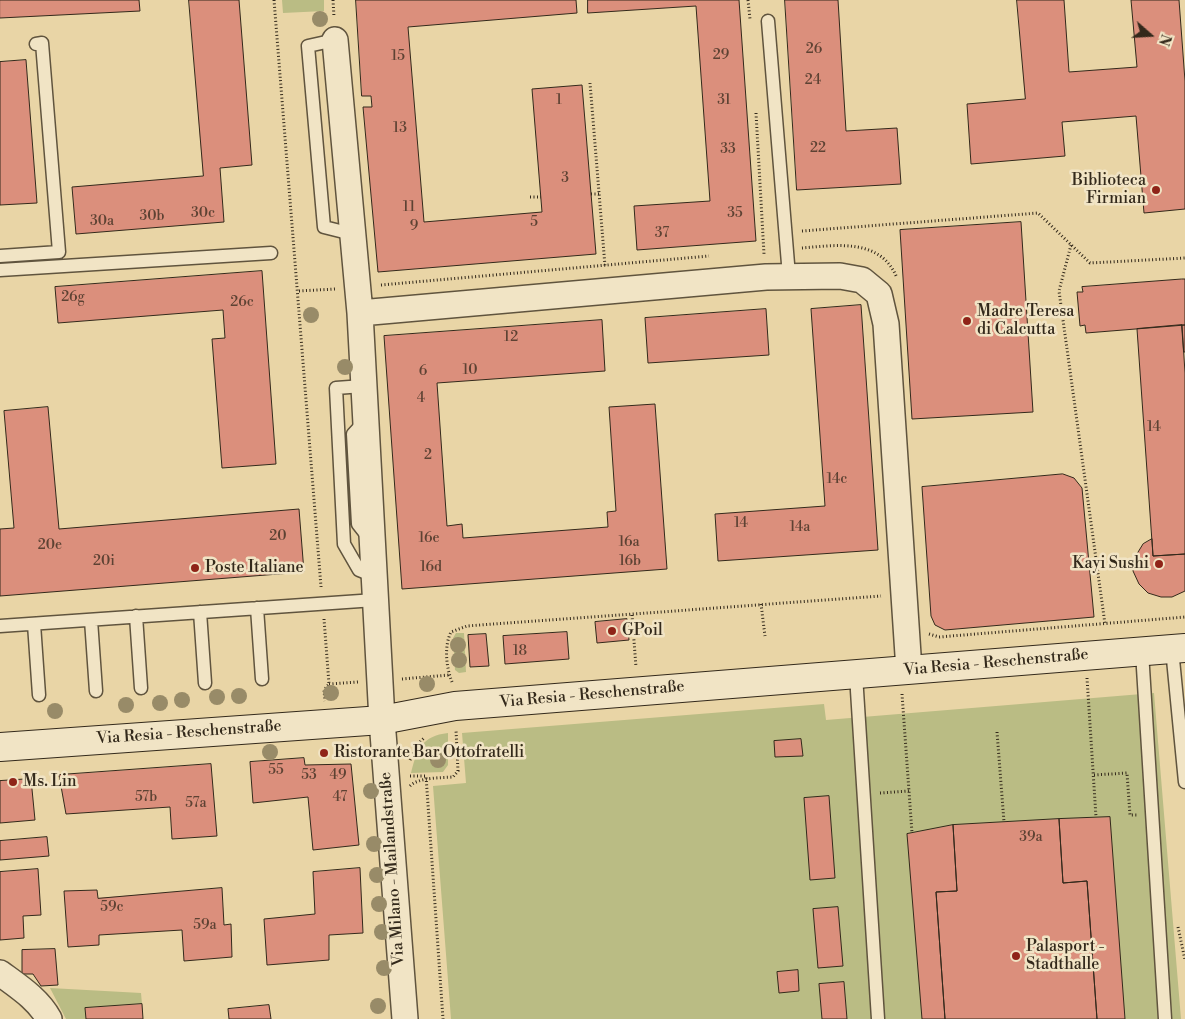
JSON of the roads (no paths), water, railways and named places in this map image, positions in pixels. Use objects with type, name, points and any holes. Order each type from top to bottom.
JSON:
[{"type":"main road","name":"Via Resia - Reschenstraße","points":[[0,747],[382,720],[455,706],[1178,649]]},
{"type":"street","name":"Via Milano - Mailandstraße","points":[[335,40],[360,313],[382,720],[405,1019]]},
{"type":"street","points":[[360,313],[777,276],[840,276],[862,280],[879,294],[886,324],[905,594],[905,670]]},
{"type":"street","points":[[0,974],[25,991],[44,1009],[49,1019]]},
{"type":"lane","points":[[768,22],[787,250],[777,276]]},
{"type":"lane","points":[[0,256],[59,252],[42,43],[36,44]]},
{"type":"lane","points":[[0,270],[271,253]]},
{"type":"lane","points":[[0,626],[323,604],[375,588],[360,570],[344,544],[336,388],[363,386]]},
{"type":"lane","points":[[257,608],[262,679]]},
{"type":"lane","points":[[200,612],[205,683]]},
{"type":"lane","points":[[136,616],[141,688]]},
{"type":"lane","points":[[91,620],[96,691]]},
{"type":"lane","points":[[34,624],[39,695]]},
{"type":"lane","points":[[1178,649],[1185,782]]},
{"type":"lane","points":[[1142,652],[1165,1019]]},
{"type":"lane","points":[[856,675],[878,1019]]},
{"type":"place","name":"Biblioteca Firmian","points":[[1156,190]]},
{"type":"place","name":"Madre Teresa di Calcutta","points":[[967,321]]},
{"type":"place","name":"Kayi Sushi","points":[[1159,564]]},
{"type":"place","name":"Poste Italiane","points":[[195,568]]},
{"type":"place","name":"GPoil","points":[[612,631]]},
{"type":"place","name":"Ristorante Bar Ottofratelli","points":[[324,753]]},
{"type":"place","name":"Ms. Lin","points":[[13,782]]},
{"type":"place","name":"Palasport - Stadthalle","points":[[1016,956]]}]
